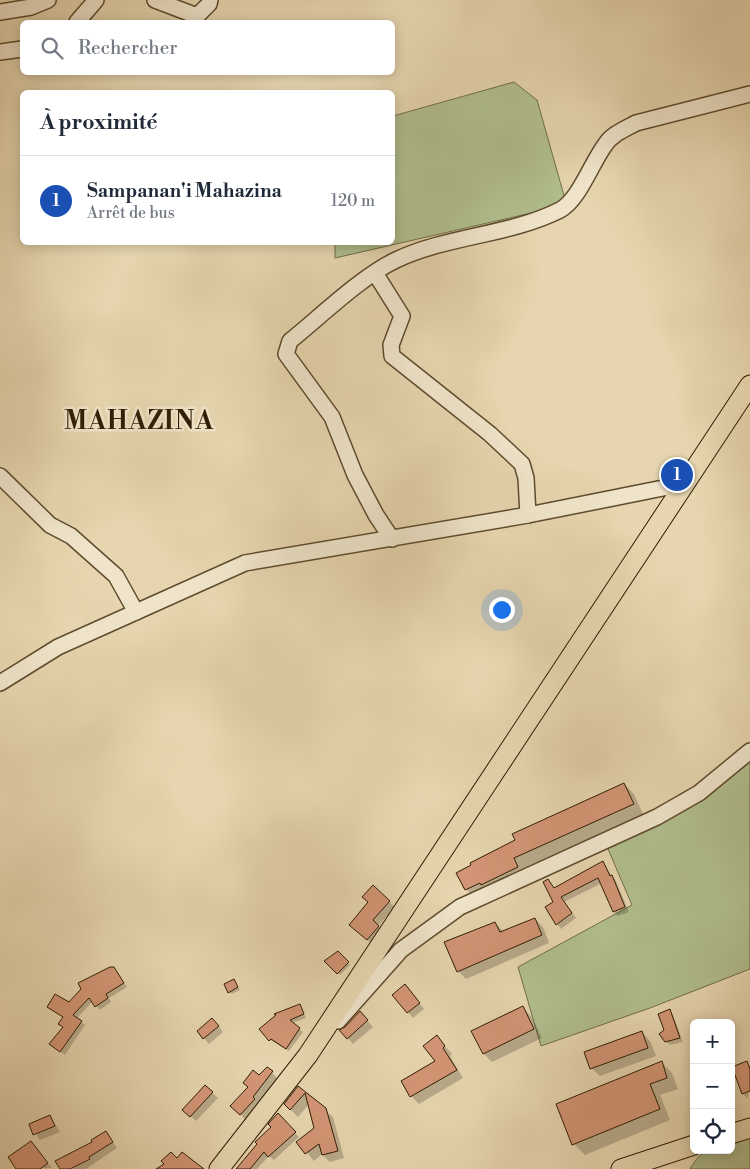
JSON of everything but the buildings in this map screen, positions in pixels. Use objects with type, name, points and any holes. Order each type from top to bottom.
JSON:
[{"type":"main road","points":[[219,1169],[308,1056],[750,385]]},
{"type":"main road","points":[[735,1133],[750,1128]]},
{"type":"main road","points":[[621,1169],[690,1146]]},
{"type":"street","points":[[0,12],[31,6],[48,0]]},
{"type":"street","points":[[79,20],[96,0]]},
{"type":"street","points":[[155,0],[197,16],[209,4],[210,0]]},
{"type":"street","points":[[0,52],[20,49]]},
{"type":"street","points":[[392,539],[376,515],[355,475],[332,417],[286,354],[290,341],[375,273],[396,260],[420,251],[536,219],[562,209],[576,192],[606,143],[618,132],[636,123],[750,94]]},
{"type":"street","points":[[375,273],[402,316],[391,345],[392,356],[490,434],[522,464],[526,478],[528,515]]},
{"type":"street","points":[[0,476],[50,525],[72,536],[116,576],[136,612]]},
{"type":"street","points":[[0,683],[58,647],[245,563],[528,515],[683,484]]},
{"type":"street","points":[[308,1056],[401,950],[460,907],[658,817],[699,792],[750,751]]},
{"type":"green space","points":[[514,82],[537,100],[565,199],[553,208],[395,244],[395,115]]},
{"type":"green space","points":[[335,245],[392,245],[335,258]]},
{"type":"green space","points":[[750,751],[750,969],[650,1008],[541,1046],[518,967],[632,905],[605,842],[631,830]]},
{"type":"green space","points":[[750,1137],[750,1169],[690,1169],[703,1154],[735,1154],[735,1142]]},
{"type":"place","name":"Sampanan'i Mahazina","points":[[677,475]]},
{"type":"district","name":"MAHAZINA","points":[[139,421]]}]
